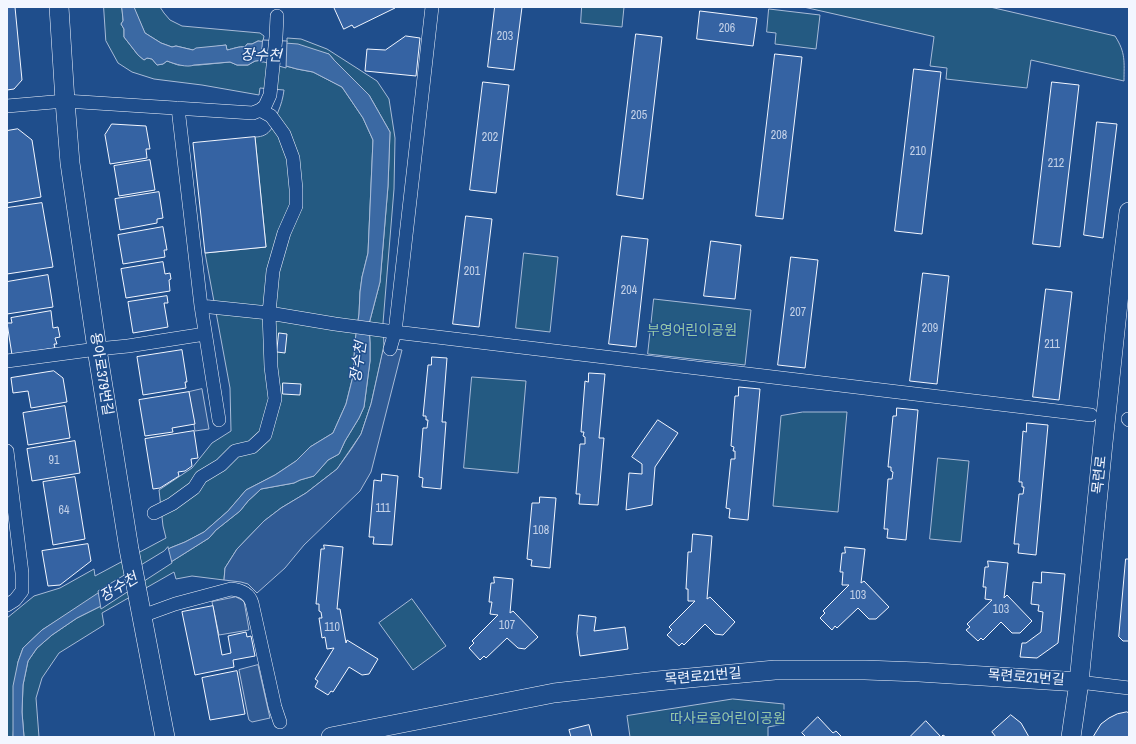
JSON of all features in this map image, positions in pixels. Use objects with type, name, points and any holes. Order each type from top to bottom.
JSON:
[{"type":"street","name":"용아로379번길","points":[[59,7],[70,163],[97,349],[129,549],[165,737]]},
{"type":"street","points":[[390,348],[432,7]]},
{"type":"street","points":[[7,106],[65,101],[253,113],[265,106],[270,95],[277,16]]},
{"type":"street","points":[[178,108],[201,306],[218,420]]},
{"type":"street","points":[[154,513],[172,504],[194,488],[201,477],[220,466],[235,451],[252,447],[265,435],[275,399],[271,367],[268,313],[273,272],[284,233],[296,206],[296,189],[293,158],[284,134],[271,116],[260,110]]},
{"type":"street","name":"목련로","points":[[1071,737],[1079,682],[1120,275],[1129,212]]},
{"type":"street","points":[[201,306],[268,313],[335,324],[1091,416]]},
{"type":"street","points":[[7,361],[128,346],[205,334]]},
{"type":"street","points":[[7,451],[22,573],[22,591],[15,600],[7,605]]},
{"type":"street","points":[[141,609],[174,604],[231,589],[246,593],[250,597],[252,603],[275,708],[280,722]]},
{"type":"street","name":"목련로21번길","points":[[331,737],[554,693],[657,681],[775,670],[865,670],[919,672],[1079,682]]},
{"type":"street","points":[[1079,682],[1129,688]]},
{"type":"green space","points":[[104,7],[122,7],[123,21],[121,24],[124,29],[124,37],[138,55],[144,60],[147,58],[152,59],[157,65],[163,64],[167,61],[178,65],[199,65],[230,62],[237,65],[248,65],[255,61],[264,60],[313,72],[342,87],[363,118],[373,140],[368,253],[360,292],[353,376],[346,404],[333,433],[310,447],[296,461],[275,475],[246,490],[228,511],[204,532],[170,548],[42,630],[23,648],[18,662],[13,737],[7,737],[7,618],[34,596],[60,588],[94,569],[95,576],[166,538],[163,526],[159,490],[192,468],[212,443],[231,431],[230,388],[205,253],[266,247],[255,137],[265,135],[271,129],[281,104],[284,90],[260,88],[259,95],[202,85],[154,79],[132,72],[118,63],[106,41]]},
{"type":"green space","points":[[134,7],[160,7],[170,20],[182,26],[260,33],[264,36],[263,41],[287,42],[287,38],[301,39],[327,49],[377,81],[389,99],[395,138],[394,189],[383,323],[384,347],[371,404],[361,434],[337,469],[306,493],[281,508],[264,521],[237,549],[225,568],[224,580],[192,576],[176,579],[174,572],[102,613],[104,625],[59,653],[42,678],[36,698],[39,737],[24,737],[22,712],[23,685],[28,661],[37,648],[52,635],[77,618],[101,606],[209,538],[216,530],[240,511],[261,489],[294,483],[314,476],[328,460],[339,454],[364,407],[370,361],[369,324],[380,282],[388,186],[390,132],[369,95],[329,54],[258,41],[252,44],[247,44],[245,47],[227,50],[226,45],[193,50],[176,46],[172,47],[161,43],[145,33]]},
{"type":"green space","points":[[582,7],[624,7],[622,27],[581,23]]},
{"type":"green space","points":[[804,7],[990,7],[1115,36],[1123,53],[1124,81],[1031,60],[1027,88],[946,79],[947,68],[930,66],[934,37]]},
{"type":"green space","points":[[769,9],[820,15],[816,49],[775,44],[776,33],[767,32]]},
{"type":"green space","points":[[524,253],[558,257],[550,332],[516,328]]},
{"type":"green space","name":"부영어린이공원","points":[[654,299],[751,310],[745,365],[648,354]]},
{"type":"green space","points":[[472,377],[526,381],[518,473],[464,468]]},
{"type":"green space","points":[[803,412],[847,412],[838,512],[773,506],[781,416]]},
{"type":"green space","points":[[938,458],[969,461],[961,542],[930,539]]},
{"type":"green space","points":[[412,599],[446,646],[413,670],[379,623]]},
{"type":"green space","name":"따사로움어린이공원","points":[[733,699],[784,704],[784,724],[768,727],[768,737],[630,737],[627,716]]},
{"type":"shaded area","points":[[384,347],[402,350],[371,472],[360,491],[304,545],[285,568],[257,593],[248,584],[224,580],[225,568],[237,549],[264,521],[281,508],[306,493],[337,469],[352,448],[361,434],[371,404]]},
{"type":"shaded area","points":[[202,389],[209,429],[195,431],[189,392]]},
{"type":"shaded area","points":[[236,597],[244,601],[249,630],[219,635],[212,602]]},
{"type":"shaded area","points":[[258,665],[270,718],[252,722],[249,720],[248,716],[239,670]]},
{"type":"water","name":"장수천","points":[[122,7],[134,7],[145,33],[161,43],[172,47],[176,46],[193,50],[196,48],[226,45],[227,50],[245,47],[247,44],[252,44],[258,41],[298,44],[329,54],[369,95],[390,132],[388,186],[380,282],[369,324],[370,361],[364,407],[339,454],[328,460],[314,476],[294,483],[261,489],[240,511],[216,530],[209,538],[101,606],[77,618],[52,635],[37,648],[28,661],[23,685],[22,712],[24,737],[13,737],[13,686],[18,662],[23,648],[42,630],[98,593],[170,548],[204,532],[228,511],[246,490],[275,475],[296,461],[310,447],[333,433],[346,404],[353,376],[360,292],[368,253],[373,140],[363,118],[342,87],[313,72],[264,60],[255,61],[248,65],[237,65],[230,62],[184,66],[167,61],[163,64],[157,65],[152,59],[147,58],[144,60],[138,55],[124,37],[124,29],[121,24],[123,21]]},
{"type":"pier","points":[[263,40],[287,41],[286,68],[261,62]]},
{"type":"pier","points":[[168,547],[172,563],[101,609],[98,591],[164,551]]},
{"type":"building","points":[[7,7],[15,7],[22,80],[14,89],[7,90]]},
{"type":"building","points":[[334,7],[395,8],[354,28],[352,25],[344,29]]},
{"type":"building","points":[[495,7],[522,7],[514,70],[488,67]]},
{"type":"building","points":[[700,11],[757,18],[753,46],[697,39]]},
{"type":"building","points":[[636,34],[662,37],[643,199],[617,195]]},
{"type":"building","points":[[406,36],[420,38],[416,76],[365,71],[367,49],[385,50]]},
{"type":"building","points":[[775,54],[802,57],[783,219],[756,216]]},
{"type":"building","points":[[914,69],[941,72],[922,234],[895,231]]},
{"type":"building","points":[[483,82],[509,85],[496,193],[470,190]]},
{"type":"building","points":[[1052,82],[1079,85],[1060,247],[1033,244]]},
{"type":"building","points":[[1097,122],[1117,124],[1103,238],[1084,235]]},
{"type":"building","points":[[112,124],[146,126],[150,149],[146,149],[147,158],[110,164],[105,135]]},
{"type":"building","points":[[18,129],[32,140],[41,197],[7,203],[7,131]]},
{"type":"building","points":[[255,137],[266,247],[205,253],[193,143]]},
{"type":"building","points":[[150,160],[155,190],[119,196],[114,166]]},
{"type":"building","points":[[159,192],[163,218],[157,219],[157,223],[120,230],[115,199]]},
{"type":"building","points":[[42,203],[53,267],[7,274],[7,208]]},
{"type":"building","points":[[466,216],[492,219],[479,327],[453,324]]},
{"type":"building","points":[[163,227],[167,250],[164,250],[165,257],[123,264],[118,235]]},
{"type":"building","points":[[622,236],[648,239],[636,347],[609,344]]},
{"type":"building","points":[[711,241],[741,245],[735,299],[704,296]]},
{"type":"building","points":[[791,257],[818,260],[805,368],[778,365]]},
{"type":"building","points":[[163,262],[165,274],[170,273],[170,291],[126,298],[121,269]]},
{"type":"building","points":[[923,273],[949,276],[937,384],[910,381]]},
{"type":"building","points":[[48,275],[53,307],[7,314],[7,282]]},
{"type":"building","points":[[1046,289],[1072,292],[1059,400],[1033,397]]},
{"type":"building","points":[[167,296],[168,303],[164,303],[168,327],[133,333],[128,302]]},
{"type":"building","points":[[51,311],[53,328],[58,327],[60,337],[55,338],[57,344],[54,344],[55,348],[12,355],[7,323],[12,323],[11,318]]},
{"type":"building","points":[[279,333],[287,334],[285,353],[277,352]]},
{"type":"building","points":[[182,350],[187,382],[185,382],[186,388],[143,395],[137,357]]},
{"type":"building","points":[[432,357],[447,358],[442,422],[446,422],[441,489],[422,487],[423,478],[419,477],[423,428],[427,428],[428,420],[426,420],[426,416],[423,416],[428,365],[431,365]]},
{"type":"building","points":[[54,371],[63,378],[67,402],[31,408],[28,391],[13,393],[11,378]]},
{"type":"building","points":[[589,373],[605,374],[599,438],[604,438],[598,505],[579,504],[580,494],[576,494],[580,444],[585,444],[585,437],[583,436],[584,432],[581,432],[585,381],[588,382]]},
{"type":"building","points":[[283,383],[301,384],[300,395],[283,394]]},
{"type":"building","points":[[739,387],[760,389],[748,520],[729,518],[730,509],[726,508],[731,459],[735,459],[735,451],[733,451],[734,447],[731,446],[735,396],[738,396]]},
{"type":"building","points":[[189,392],[195,424],[172,428],[173,432],[145,436],[139,400]]},
{"type":"building","points":[[65,406],[70,438],[28,445],[23,413]]},
{"type":"building","points":[[897,408],[918,410],[906,540],[887,538],[888,529],[884,529],[888,479],[892,479],[893,472],[891,471],[891,467],[888,467],[893,416],[896,416]]},
{"type":"building","points":[[658,420],[678,433],[655,467],[652,505],[626,510],[629,473],[642,474],[642,464],[632,457]]},
{"type":"building","points":[[1027,423],[1048,425],[1036,555],[1018,553],[1019,544],[1014,544],[1019,494],[1023,494],[1024,487],[1022,487],[1022,482],[1019,482],[1023,431],[1026,432]]},
{"type":"building","points":[[194,431],[198,458],[191,459],[192,466],[185,471],[178,472],[179,476],[160,488],[153,489],[145,439]]},
{"type":"building","points":[[75,441],[80,473],[32,481],[27,449]]},
{"type":"building","points":[[382,474],[398,476],[392,545],[373,544],[374,537],[369,537],[374,480],[381,481]]},
{"type":"building","points":[[75,477],[85,539],[53,545],[43,482]]},
{"type":"building","points":[[540,497],[556,498],[550,568],[531,566],[532,560],[527,559],[532,503],[539,503]]},
{"type":"building","points":[[693,534],[712,536],[707,599],[710,597],[735,622],[723,635],[715,634],[705,624],[684,645],[682,643],[679,646],[667,635],[672,630],[669,627],[695,601],[688,601],[688,589],[686,589],[688,552],[691,552]]},
{"type":"building","points":[[88,544],[91,561],[60,585],[48,586],[42,551]]},
{"type":"building","points":[[324,545],[343,547],[337,609],[340,609],[346,643],[347,640],[378,659],[369,674],[362,675],[349,667],[333,692],[331,691],[328,695],[315,687],[318,681],[315,679],[334,648],[327,649],[325,637],[322,638],[319,618],[322,618],[321,612],[319,611],[319,604],[316,604],[321,549],[324,549]]},
{"type":"building","points":[[845,547],[865,549],[861,583],[864,581],[889,607],[876,619],[869,619],[858,608],[837,628],[835,626],[832,630],[820,618],[825,613],[823,611],[849,585],[842,585],[843,572],[840,572],[842,553],[845,553]]},
{"type":"building","points":[[1126,559],[1129,559],[1129,641],[1123,641],[1119,637]]},
{"type":"building","points":[[988,561],[1008,563],[1004,598],[1007,595],[1032,621],[1020,633],[1012,633],[1001,622],[983,640],[981,638],[978,641],[966,630],[970,627],[967,624],[992,600],[985,599],[986,587],[983,587],[985,567],[988,567]]},
{"type":"building","points":[[1042,572],[1065,574],[1058,643],[1037,658],[1020,657],[1022,643],[1026,643],[1041,632],[1043,612],[1038,611],[1039,605],[1031,604],[1033,582],[1041,583]]},
{"type":"building","points":[[494,577],[513,579],[510,613],[513,611],[538,637],[525,649],[518,648],[507,638],[486,658],[484,656],[480,660],[469,648],[474,643],[472,641],[498,615],[490,614],[492,602],[489,602],[491,583],[494,583]]},
{"type":"building","points":[[213,606],[222,655],[231,653],[228,636],[246,632],[247,637],[251,636],[255,656],[233,660],[234,667],[195,675],[182,612]]},
{"type":"building","points":[[579,615],[596,617],[594,631],[625,627],[628,649],[580,656],[577,634]]},
{"type":"building","points":[[237,671],[245,714],[210,720],[202,678]]},
{"type":"building","points":[[1129,713],[1129,737],[1093,737],[1101,724],[1109,718],[1117,714]]},
{"type":"building","points":[[1011,715],[1021,723],[1029,737],[996,737],[992,732]]},
{"type":"building","points":[[818,717],[833,733],[836,731],[842,737],[806,737],[802,733]]},
{"type":"building","points":[[926,721],[941,737],[910,737]]},
{"type":"building","points":[[589,725],[592,737],[571,737],[569,730]]}]
